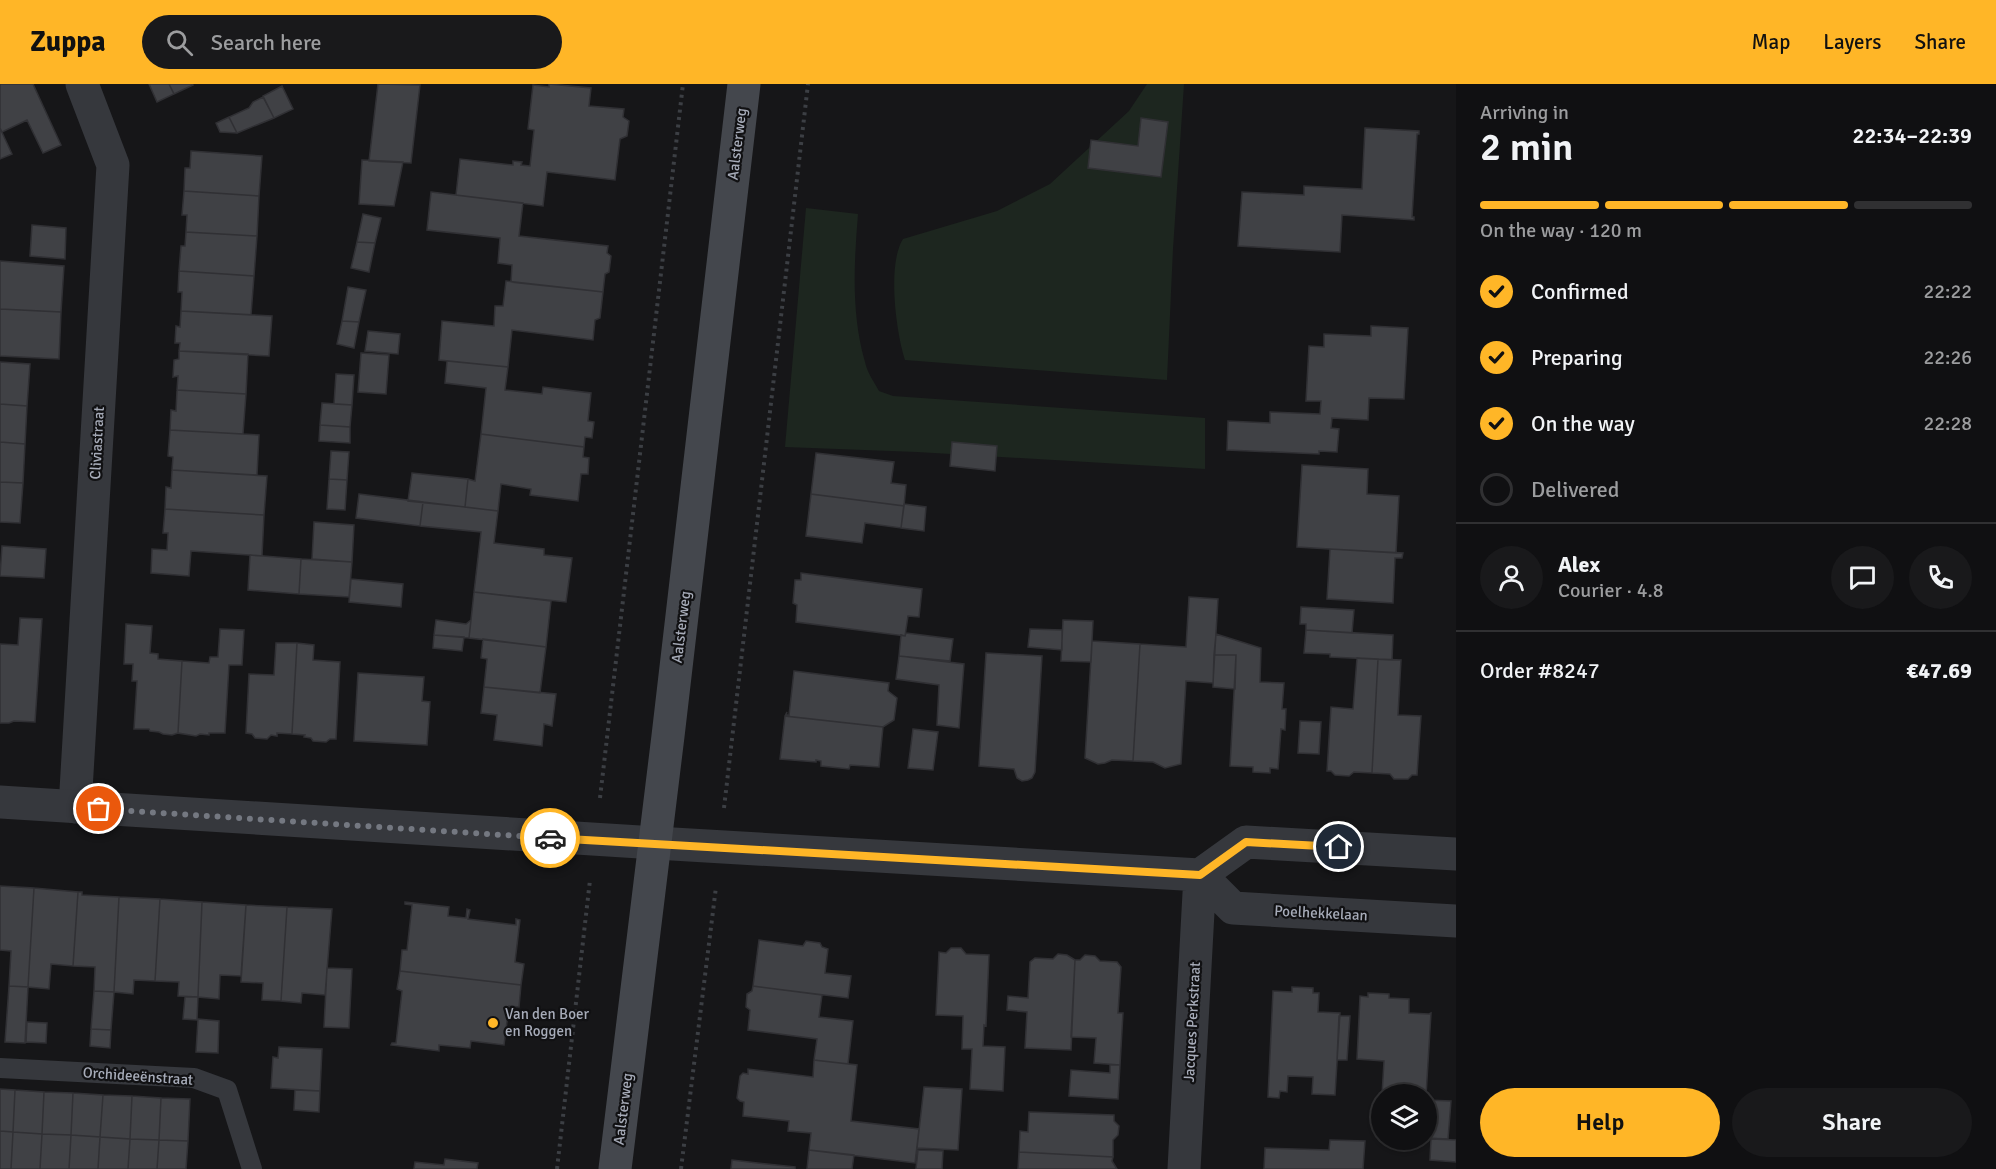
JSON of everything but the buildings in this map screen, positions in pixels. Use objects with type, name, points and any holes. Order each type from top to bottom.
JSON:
[{"type":"main road","name":"Aalsterweg","points":[[615,1169],[656,843],[744,84]]},
{"type":"street","name":"Cliviastraat","points":[[75,807],[113,165],[81,84]]},
{"type":"street","points":[[0,802],[595,841],[1200,875],[1246,842],[1456,854]]},
{"type":"street","name":"Poelhekkelaan","points":[[1200,875],[1233,908],[1456,921]]},
{"type":"street","name":"Jacques Perkstraat","points":[[1184,1169],[1200,875]]},
{"type":"lane","name":"Orchideeënstraat","points":[[0,1068],[194,1078],[227,1090],[252,1169]]},
{"type":"path","points":[[557,1169],[683,84]]},
{"type":"path","points":[[681,1169],[808,84]]},
{"type":"shaded area","points":[[1147,84],[1184,84],[1167,380],[905,360],[896,316],[894,281],[898,250],[903,239],[997,211],[1050,184],[1129,111]]},
{"type":"shaded area","points":[[806,208],[858,214],[855,270],[857,326],[866,366],[879,391],[893,396],[1205,418],[1205,469],[917,452],[785,447]]},
{"type":"way so far","points":[[99,809],[550,838]]},
{"type":"place","name":"Van den Boer en Roggen","points":[[493,1023]]},
{"type":"route","points":[[550,838],[1200,875],[1246,842],[1339,847]]}]
